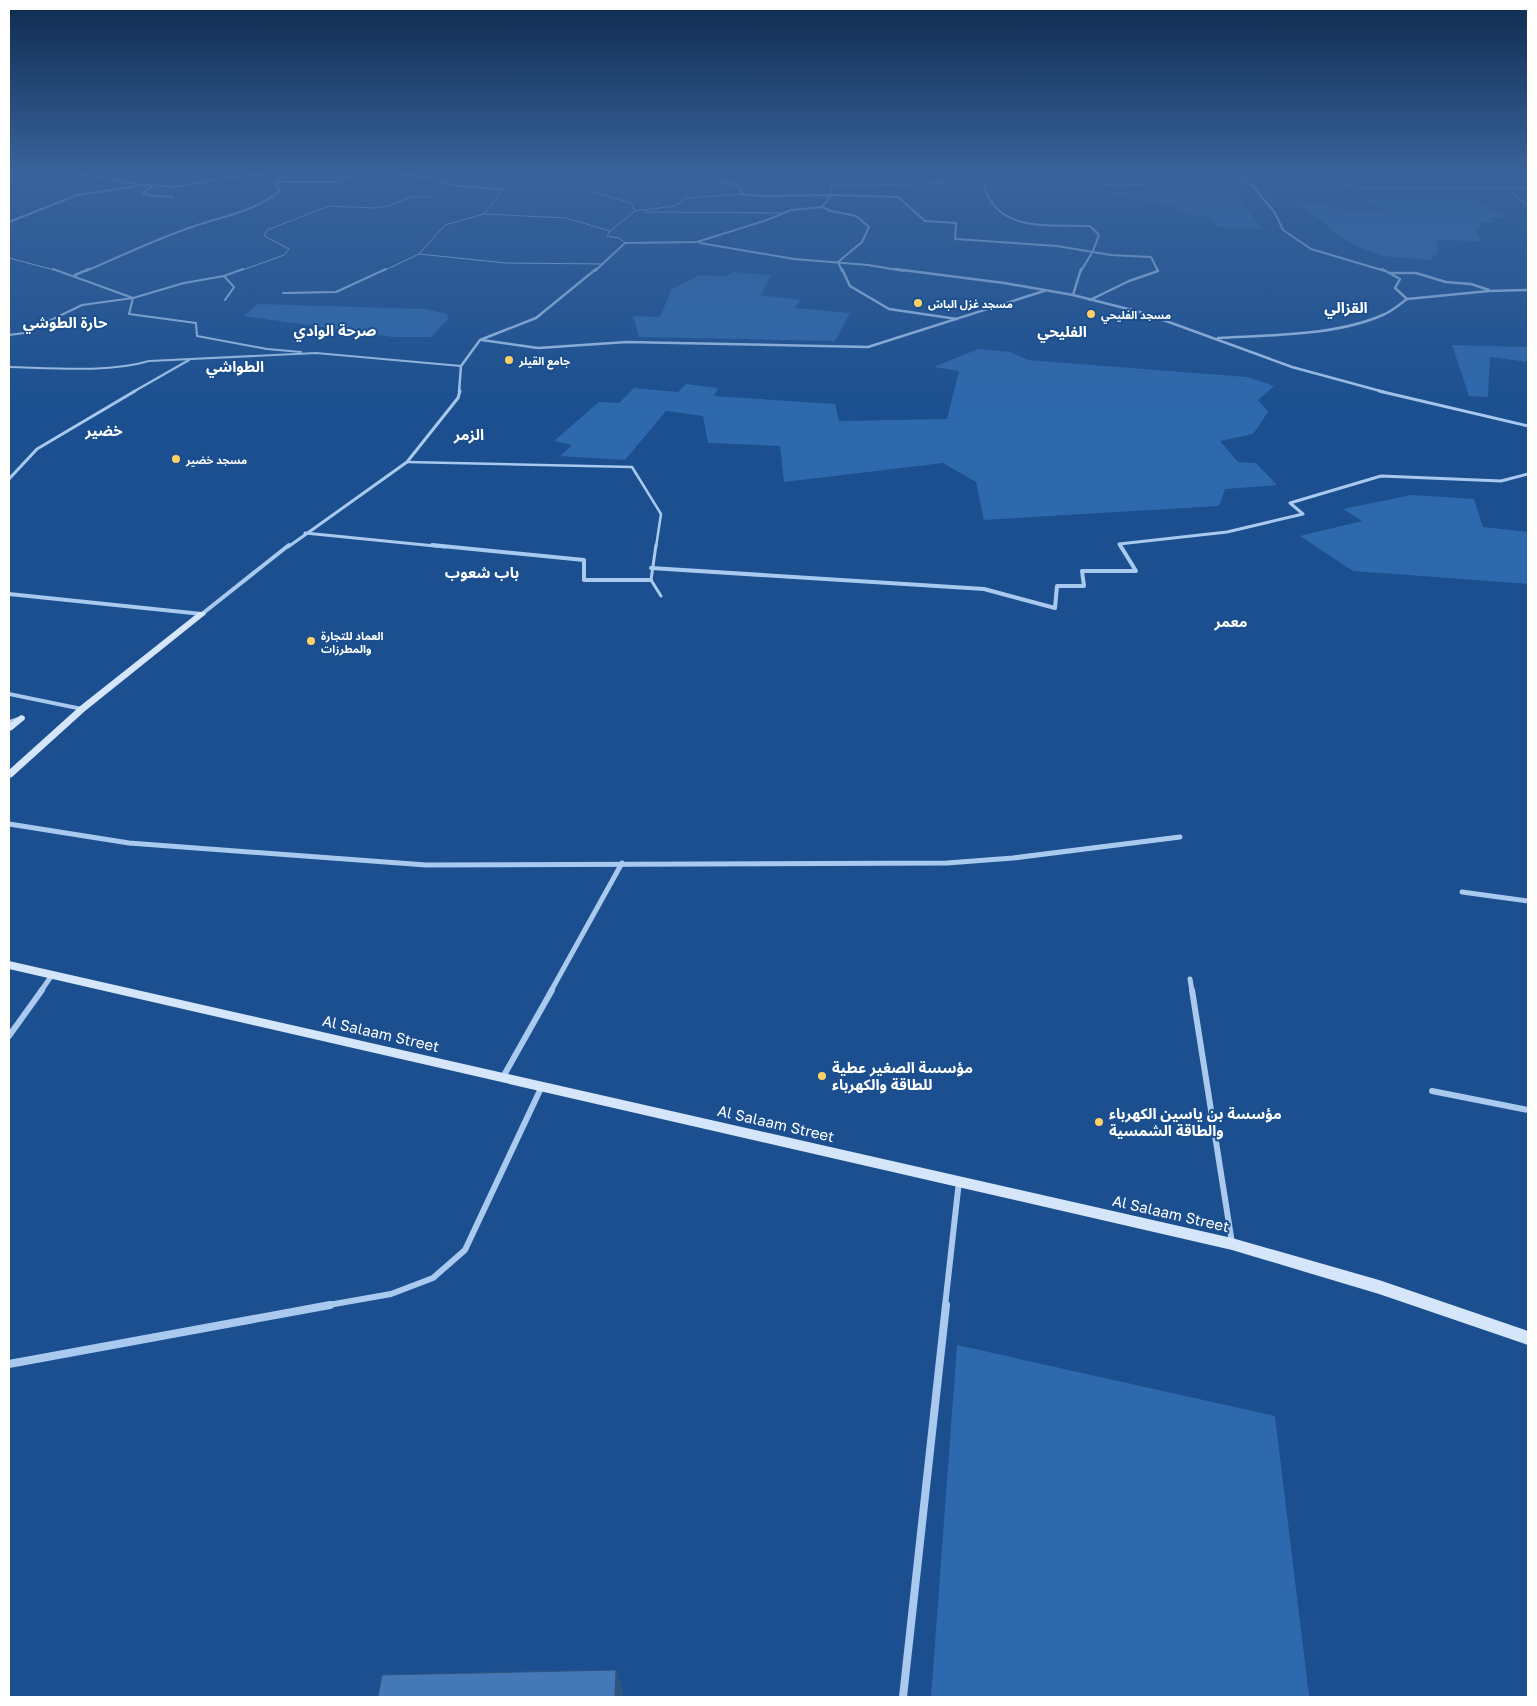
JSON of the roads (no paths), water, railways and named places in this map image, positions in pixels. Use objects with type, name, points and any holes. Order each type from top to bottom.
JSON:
[{"type":"main road","points":[[9,775],[82,709],[202,614]]},
{"type":"main road","points":[[9,728],[21,718]]},
{"type":"main road","name":"Al Salaam Street","points":[[9,965],[1232,1244],[1379,1287],[1528,1338]]},
{"type":"street","points":[[75,275],[127,254]]},
{"type":"street","points":[[9,594],[202,614],[305,533],[407,462],[458,398],[461,384],[461,366],[480,340],[536,318],[614,254]]},
{"type":"street","points":[[763,254],[794,259],[838,262],[1004,282],[1073,296],[1144,313],[1292,367],[1362,388],[1528,426]]},
{"type":"street","points":[[838,262],[848,254]]},
{"type":"street","points":[[1073,296],[1081,270],[1091,254]]},
{"type":"street","points":[[1090,300],[1129,281],[1158,272],[1151,257],[1105,254]]},
{"type":"street","points":[[1326,254],[1390,273],[1400,279],[1395,288],[1407,299]]},
{"type":"street","points":[[838,262],[850,286],[889,309],[960,319]]},
{"type":"street","points":[[1390,273],[1416,273],[1446,282],[1471,284],[1489,291]]},
{"type":"street","points":[[1214,338],[1284,333],[1345,325],[1384,314],[1407,299],[1489,291],[1528,290]]},
{"type":"street","points":[[480,340],[538,348],[627,342],[868,347],[1044,291]]},
{"type":"street","points":[[9,479],[38,450],[93,415],[188,360]]},
{"type":"street","points":[[651,568],[984,589],[1056,608],[1057,586],[1084,586],[1082,571],[1136,571],[1119,544],[1227,532],[1303,514],[1290,503],[1381,476],[1500,481],[1528,474]]},
{"type":"street","points":[[305,533],[584,560],[584,580],[651,580]]},
{"type":"street","points":[[9,694],[82,709]]},
{"type":"street","points":[[9,716],[21,718]]},
{"type":"street","points":[[9,723],[21,718]]},
{"type":"street","points":[[9,824],[130,843],[416,865],[947,863],[1013,858],[1180,837]]},
{"type":"street","points":[[503,1077],[622,863]]},
{"type":"street","points":[[1462,892],[1528,901]]},
{"type":"street","points":[[9,1036],[52,975]]},
{"type":"street","points":[[1190,979],[1232,1244]]},
{"type":"street","points":[[9,1364],[391,1294],[433,1278],[465,1250],[542,1086]]},
{"type":"street","points":[[1432,1091],[1528,1110]]},
{"type":"street","points":[[903,1697],[959,1181]]},
{"type":"lane","points":[[9,335],[24,333],[82,305],[132,298],[184,283],[224,276],[285,254]]},
{"type":"lane","points":[[283,293],[336,292],[419,254],[506,262],[602,264]]},
{"type":"lane","points":[[9,258],[75,275],[132,298]]},
{"type":"lane","points":[[224,276],[234,287],[225,300]]},
{"type":"lane","points":[[132,298],[129,314],[196,322],[197,336],[267,349],[461,366]]},
{"type":"lane","points":[[9,367],[85,368],[136,365],[149,360],[188,360],[316,353]]},
{"type":"lane","points":[[407,462],[632,467],[661,514],[651,568],[651,580],[661,596]]},
{"type":"place","name":"مسجد غزل الباش","points":[[918,303]]},
{"type":"place","name":"مسجد الفليحي","points":[[1091,314]]},
{"type":"place","name":"جامع القيلر","points":[[509,360]]},
{"type":"place","name":"مسجد خضير","points":[[176,459]]},
{"type":"place","name":"العماد للتجارة والمطرزات","points":[[311,641]]},
{"type":"place","name":"مؤسسة الصغير عطية للطاقة والكهرباء","points":[[822,1076]]},
{"type":"place","name":"مؤسسة بن ياسين الكهرباء والطاقة الشمسية","points":[[1099,1122]]},
{"type":"district","name":"القزالي","points":[[1346,307]]},
{"type":"district","name":"حارة الطوشي","points":[[65,322]]},
{"type":"district","name":"صرحة الوادي","points":[[335,330]]},
{"type":"district","name":"الفليحي","points":[[1062,331]]},
{"type":"district","name":"الطواشي","points":[[235,366]]},
{"type":"district","name":"خضير","points":[[104,430]]},
{"type":"district","name":"الزمر","points":[[469,434]]},
{"type":"district","name":"باب شعوب","points":[[482,572]]},
{"type":"district","name":"معمر","points":[[1231,621]]}]
